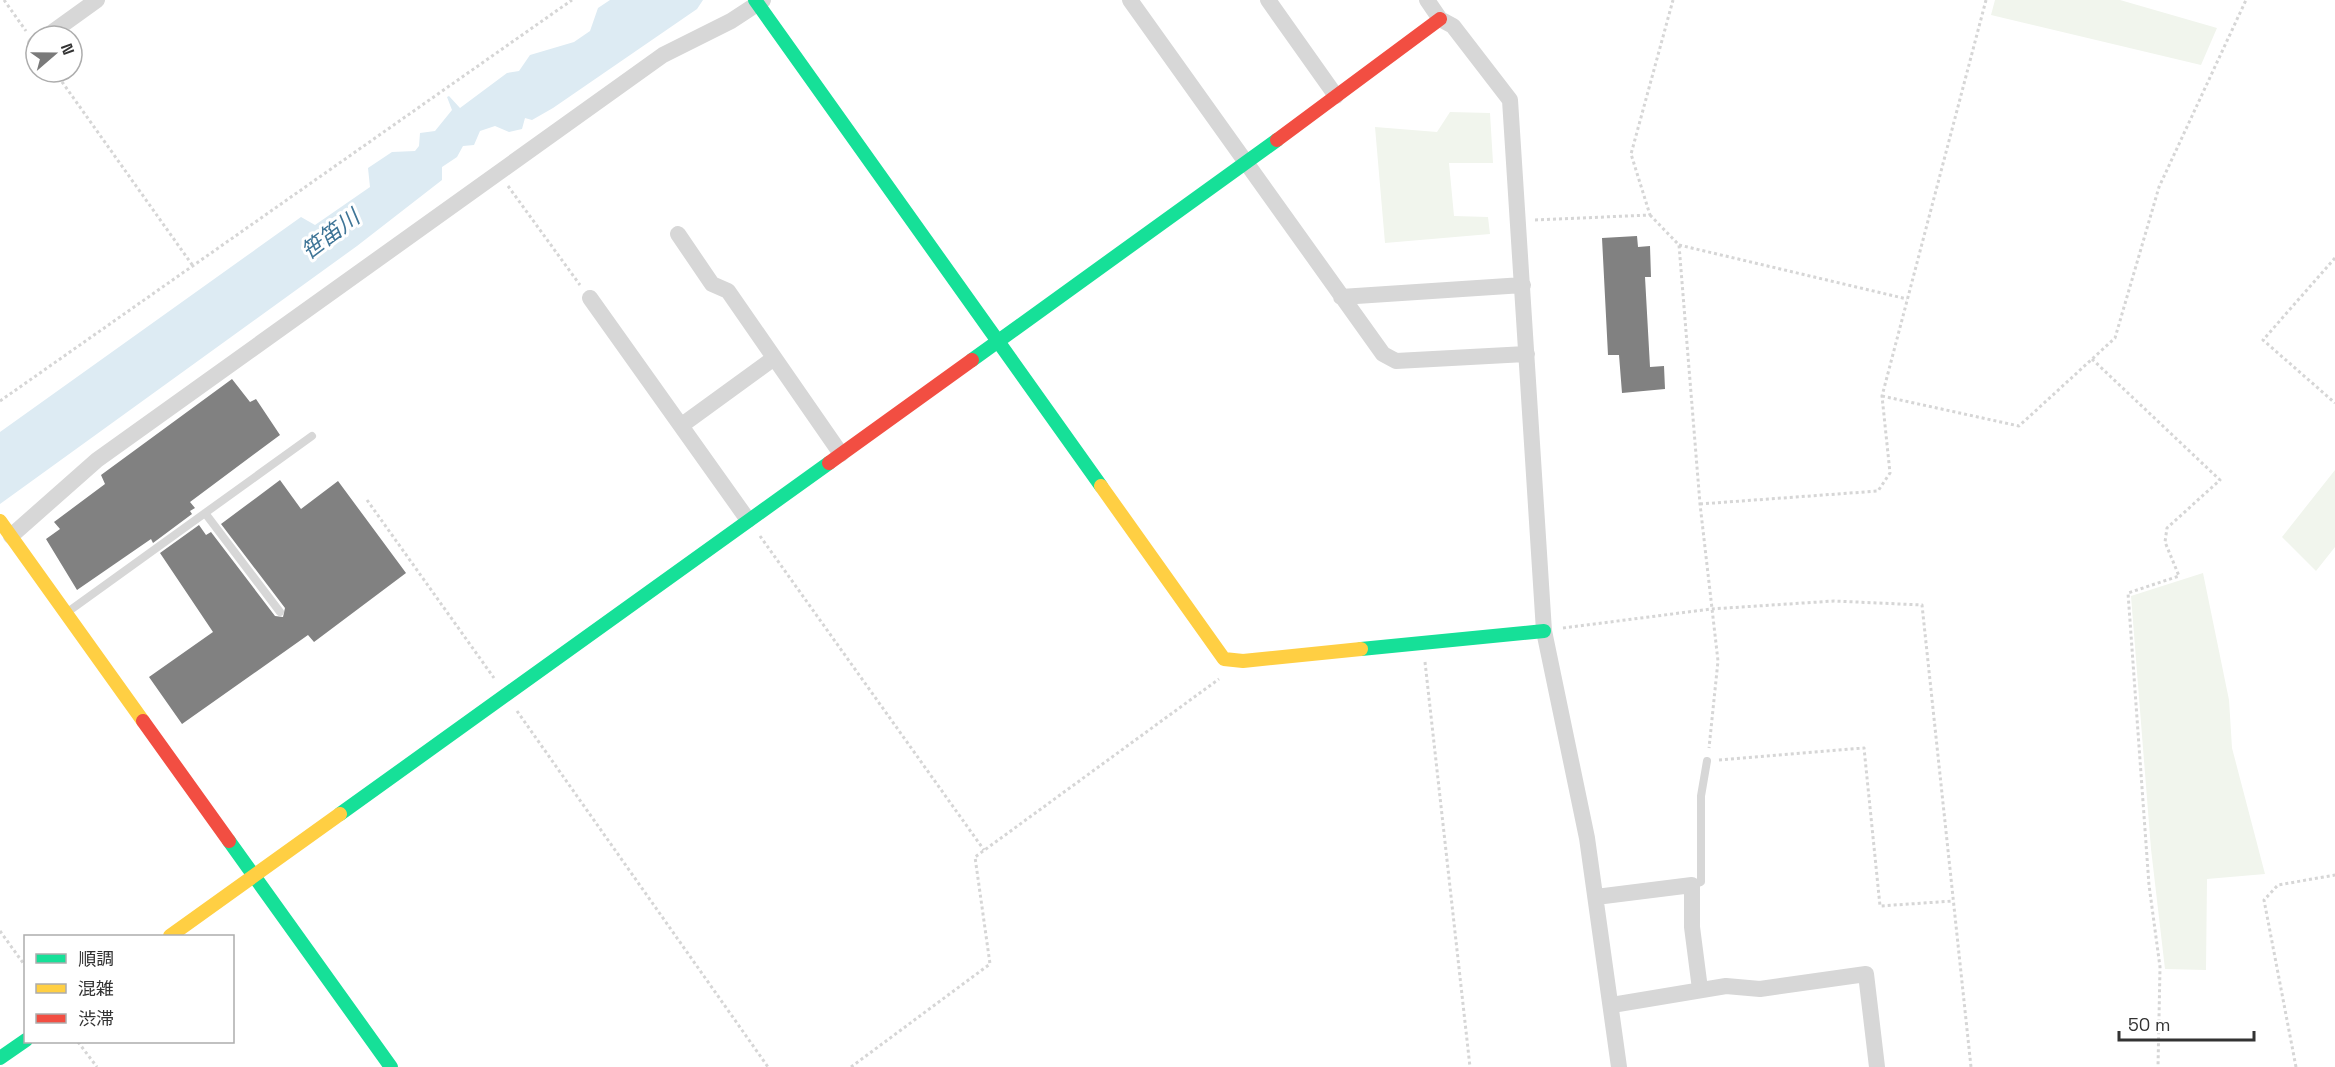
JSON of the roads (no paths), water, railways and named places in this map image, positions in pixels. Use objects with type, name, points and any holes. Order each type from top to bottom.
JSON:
[{"type":"street","points":[[1130,0],[1383,354],[1396,361],[1527,354]]},
{"type":"street","points":[[1268,0],[1336,96]]},
{"type":"street","points":[[1427,0],[1440,19],[1453,26],[1510,100],[1544,631],[1587,838],[1619,1067]]},
{"type":"street","points":[[61,24],[88,2]]},
{"type":"street","points":[[11,536],[97,460],[663,55],[731,21],[758,2],[996,341],[1224,659],[1243,661],[1544,631]]},
{"type":"street","points":[[171,935],[1245,164],[1440,19]]},
{"type":"street","points":[[678,234],[712,284],[728,291],[841,454]]},
{"type":"street","points":[[1341,297],[1522,285]]},
{"type":"street","points":[[590,298],[748,520]]},
{"type":"street","points":[[682,425],[774,358]]},
{"type":"street","points":[[0,521],[391,1067]]},
{"type":"street","points":[[1596,897],[1692,885],[1692,927],[1700,989]]},
{"type":"street","points":[[1612,1005],[1700,989],[1726,986],[1760,989],[1866,974],[1877,1067]]},
{"type":"street","points":[[0,1059],[24,1041]]},
{"type":"lane","points":[[66,613],[312,436]]},
{"type":"lane","points":[[205,513],[280,612]]},
{"type":"lane","points":[[1692,885],[1701,882],[1701,796],[1707,761]]},
{"type":"water","name":"笹笛川","points":[[610,0],[703,0],[697,9],[553,108],[532,120],[525,118],[522,129],[509,132],[495,126],[480,131],[474,145],[463,146],[457,157],[442,167],[442,180],[357,246],[0,504],[0,432],[301,217],[315,225],[370,187],[368,168],[392,152],[415,151],[419,146],[420,133],[435,131],[452,110],[447,97],[449,96],[460,108],[507,73],[519,71],[530,55],[574,42],[590,31],[598,8]]}]
